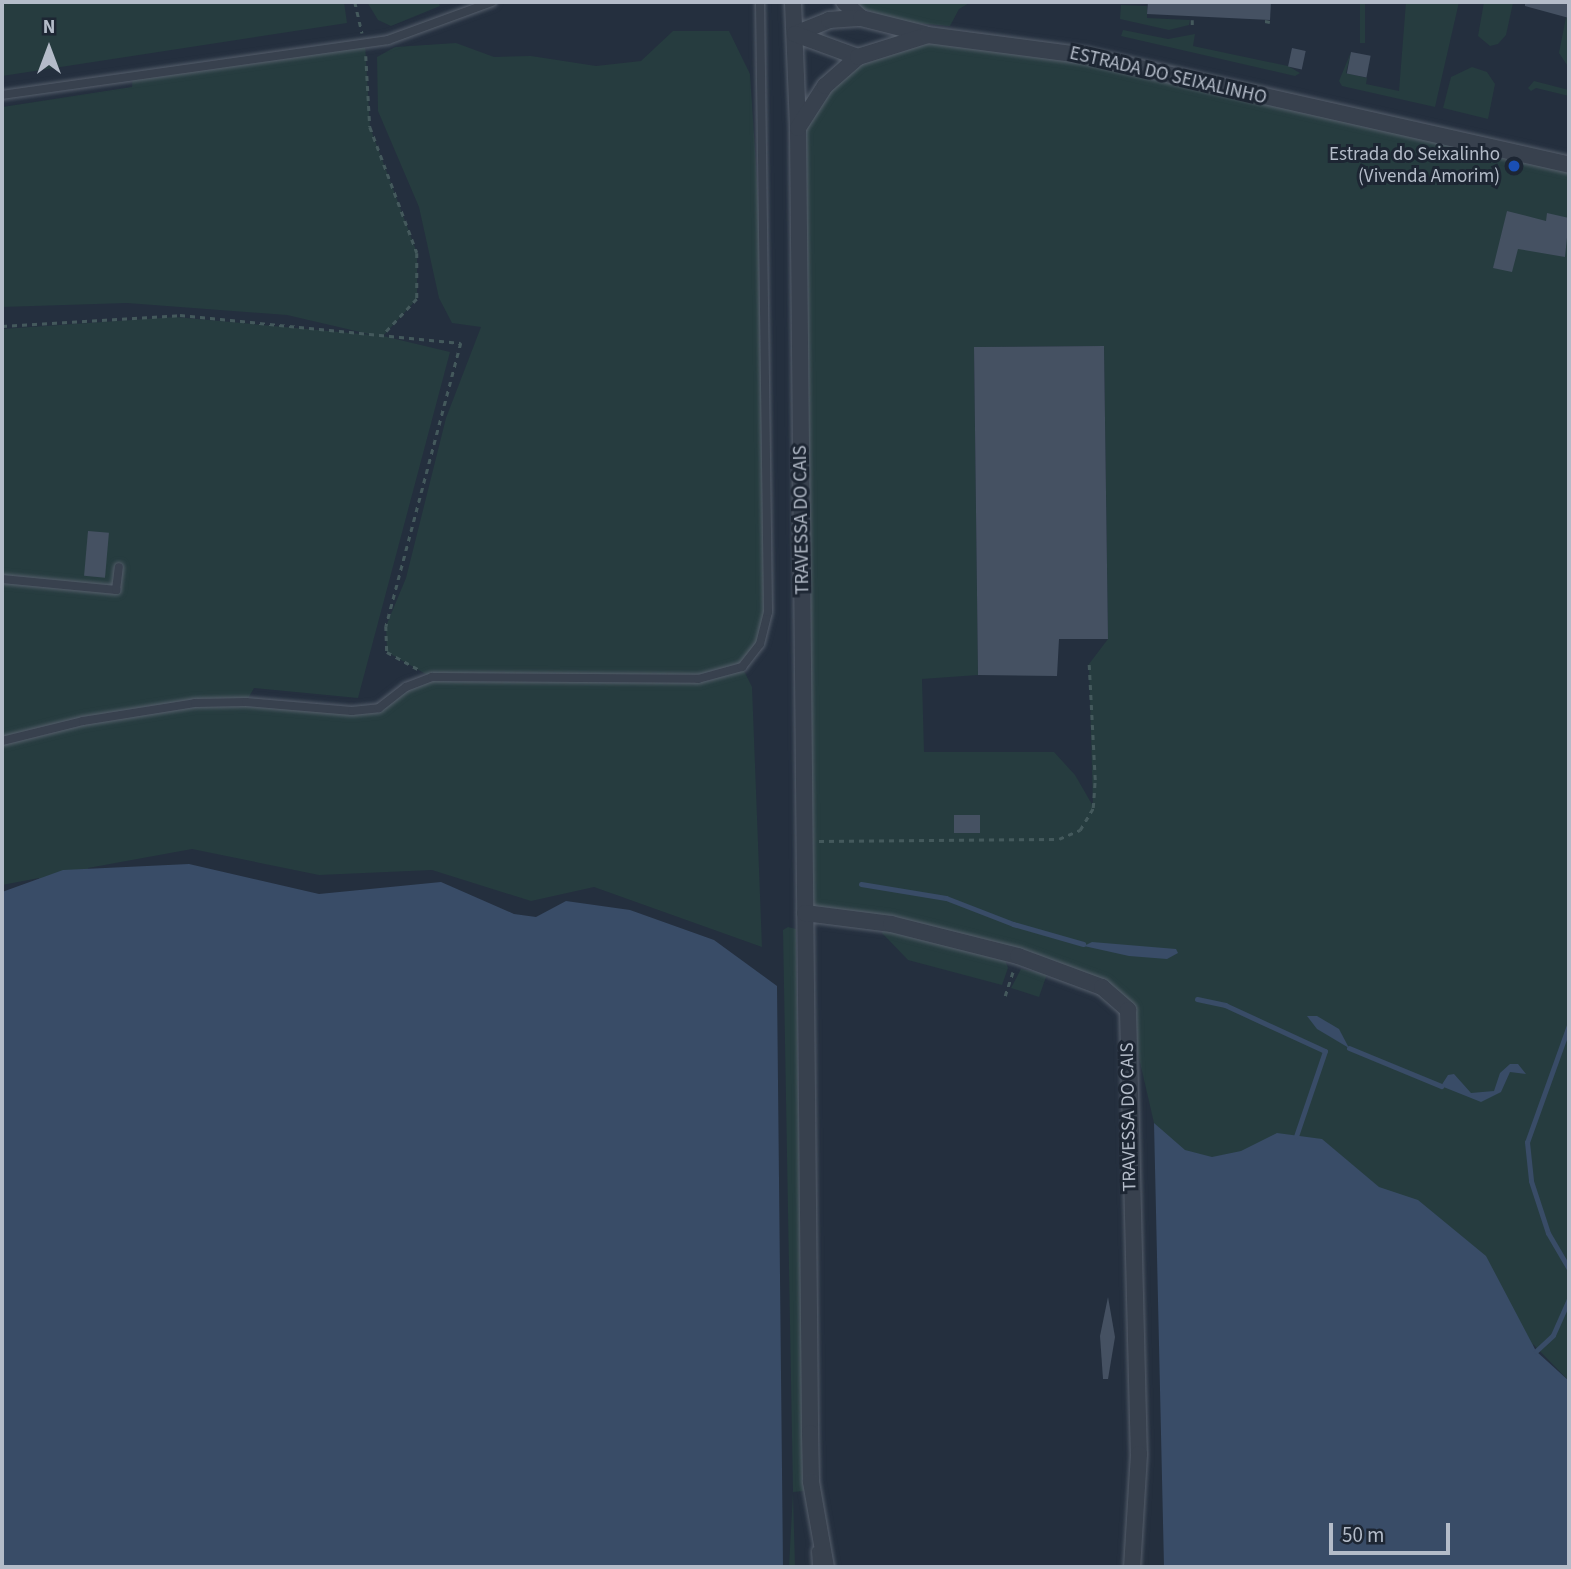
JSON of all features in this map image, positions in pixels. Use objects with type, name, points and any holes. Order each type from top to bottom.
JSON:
[{"type":"street","name":"TRAVESSA DO CAIS","points":[[793,2],[798,128],[811,1482],[826,1567]]},
{"type":"street","points":[[844,2],[860,18]]},
{"type":"street","points":[[795,34],[829,20],[860,18],[928,35]]},
{"type":"street","points":[[795,34],[858,57]]},
{"type":"street","name":"ESTRADA DO SEIXALINHO","points":[[798,128],[825,86],[858,57],[928,35],[1087,56],[1569,165]]},
{"type":"street","name":"TRAVESSA DO CAIS","points":[[805,913],[891,924],[1018,956],[1102,987],[1128,1010],[1138,1525],[1132,1567]]},
{"type":"lane","points":[[2,96],[388,40],[492,2]]},
{"type":"lane","points":[[2,741],[83,721],[195,703],[246,702],[352,711],[379,708],[406,687],[432,677],[698,679],[742,667],[760,644],[768,612],[760,2]]},
{"type":"lane","points":[[2,579],[116,590],[119,567]]},
{"type":"lane","points":[[811,1482],[817,1567]]},
{"type":"lane","points":[[1138,1525],[1139,1567]]},
{"type":"path","points":[[355,2],[365,43],[370,127],[417,253],[417,299],[382,336]]},
{"type":"path","points":[[1265,21],[1270,22]]},
{"type":"path","points":[[2,326],[180,315],[460,344],[386,626],[387,652],[432,677]]},
{"type":"path","points":[[805,841],[1059,839],[1080,830],[1093,808],[1095,780],[1090,664]]},
{"type":"path","points":[[1005,996],[1018,956]]},
{"type":"green space","points":[[2,2],[344,2],[347,23],[2,76]]},
{"type":"green space","points":[[367,2],[438,2],[440,6],[391,26],[378,20]]},
{"type":"green space","points":[[857,2],[971,2],[959,9],[950,26],[903,22],[863,9]]},
{"type":"green space","points":[[1360,2],[1365,2],[1365,43],[1360,43]]},
{"type":"green space","points":[[1406,2],[1459,2],[1435,107],[1342,86],[1339,81],[1351,52],[1346,73],[1367,78],[1366,84],[1399,91]]},
{"type":"green space","points":[[1484,2],[1513,3],[1506,35],[1498,44],[1490,46],[1478,36]]},
{"type":"green space","points":[[1121,5],[1147,6],[1147,18],[1190,20],[1189,25],[1169,30],[1120,19]]},
{"type":"green space","points":[[1566,17],[1569,18],[1569,68],[1559,53]]},
{"type":"green space","points":[[1123,30],[1168,39],[1195,34],[1193,46],[1288,66],[1300,73],[1295,76],[1121,36]]},
{"type":"green space","points":[[673,31],[729,31],[750,74],[764,287],[768,612],[760,644],[742,667],[752,687],[762,947],[594,887],[531,901],[432,870],[319,875],[192,849],[88,868],[2,1567],[39,878],[2,885],[2,329],[175,317],[373,335],[287,315],[127,303],[2,307],[2,107],[132,87],[133,74],[365,43],[370,127],[417,253],[417,299],[383,336],[450,352],[358,698],[254,688],[246,702],[352,711],[379,708],[431,677],[387,652],[386,626],[406,578],[446,418],[481,327],[452,323],[439,298],[419,207],[378,111],[377,57],[395,47],[456,43],[494,57],[531,56],[596,66],[641,61]]},
{"type":"green space","points":[[928,35],[1087,56],[1569,165],[1569,1381],[1533,1344],[1569,1567],[1154,1123],[1128,1010],[1118,997],[1018,956],[805,913],[798,128],[858,57]],"holes":[[[1104,346],[1108,639],[1089,664],[1093,806],[1075,775],[1054,752],[924,752],[922,679],[978,675],[974,347]]]},
{"type":"green space","points":[[1472,67],[1487,72],[1495,84],[1488,119],[1443,108],[1451,77]]},
{"type":"green space","points":[[1534,81],[1569,90],[1569,96],[1536,88],[1531,91],[1528,88]]},
{"type":"green space","points":[[788,927],[796,929],[804,1491],[793,1492],[783,930]]},
{"type":"green space","points":[[885,930],[1005,960],[1008,968],[1002,985],[908,960],[882,933]]},
{"type":"green space","points":[[1021,969],[1047,974],[1039,997],[1011,988]]},
{"type":"green space","points":[[793,1492],[795,1567],[789,1567]]},
{"type":"water","points":[[189,864],[319,894],[441,882],[514,914],[536,917],[566,901],[630,910],[714,940],[777,986],[783,1567],[2,1567],[2,892],[63,870]]},
{"type":"water","points":[[1092,942],[1176,949],[1178,953],[1167,959],[1129,956],[1084,946]]},
{"type":"water","points":[[1307,1016],[1317,1016],[1339,1029],[1349,1048],[1317,1029]]},
{"type":"water","points":[[1510,1064],[1518,1064],[1526,1074],[1510,1072],[1501,1092],[1481,1102],[1441,1086],[1448,1075],[1454,1074],[1471,1093],[1494,1091],[1500,1073]]},
{"type":"water","points":[[1154,1123],[1185,1150],[1212,1157],[1241,1151],[1277,1133],[1322,1139],[1379,1187],[1418,1200],[1486,1256],[1536,1351],[1569,1381],[1569,1567],[1164,1567]]},
{"type":"building","points":[[1148,2],[1271,2],[1270,20],[1147,14]]},
{"type":"building","points":[[1525,2],[1569,2],[1569,18],[1525,6]]},
{"type":"building","points":[[1292,48],[1306,51],[1302,69],[1288,67]]},
{"type":"building","points":[[1351,52],[1371,56],[1366,77],[1347,74]]},
{"type":"building","points":[[1507,211],[1546,221],[1547,213],[1569,218],[1565,257],[1518,249],[1512,272],[1493,268]]},
{"type":"building","points":[[1104,346],[1108,639],[1059,639],[1057,676],[978,675],[974,347]]},
{"type":"building","points":[[88,531],[109,533],[105,578],[84,576]]},
{"type":"building","points":[[954,815],[980,815],[980,833],[954,833]]},
{"type":"building","points":[[1108,1297],[1115,1337],[1108,1379],[1103,1379],[1100,1336]]},
{"type":"waterway","points":[[861,884],[946,898],[1013,924],[1083,944]]},
{"type":"waterway","points":[[1197,999],[1225,1005],[1325,1051],[1296,1136]]},
{"type":"waterway","points":[[1569,1025],[1527,1142],[1531,1181],[1548,1233],[1569,1269]]},
{"type":"waterway","points":[[1349,1048],[1441,1086]]},
{"type":"waterway","points":[[1536,1351],[1553,1335],[1569,1299]]},
{"type":"place","name":"Estrada do Seixalinho (Vivenda Amorim)","points":[[1514,166]]}]
